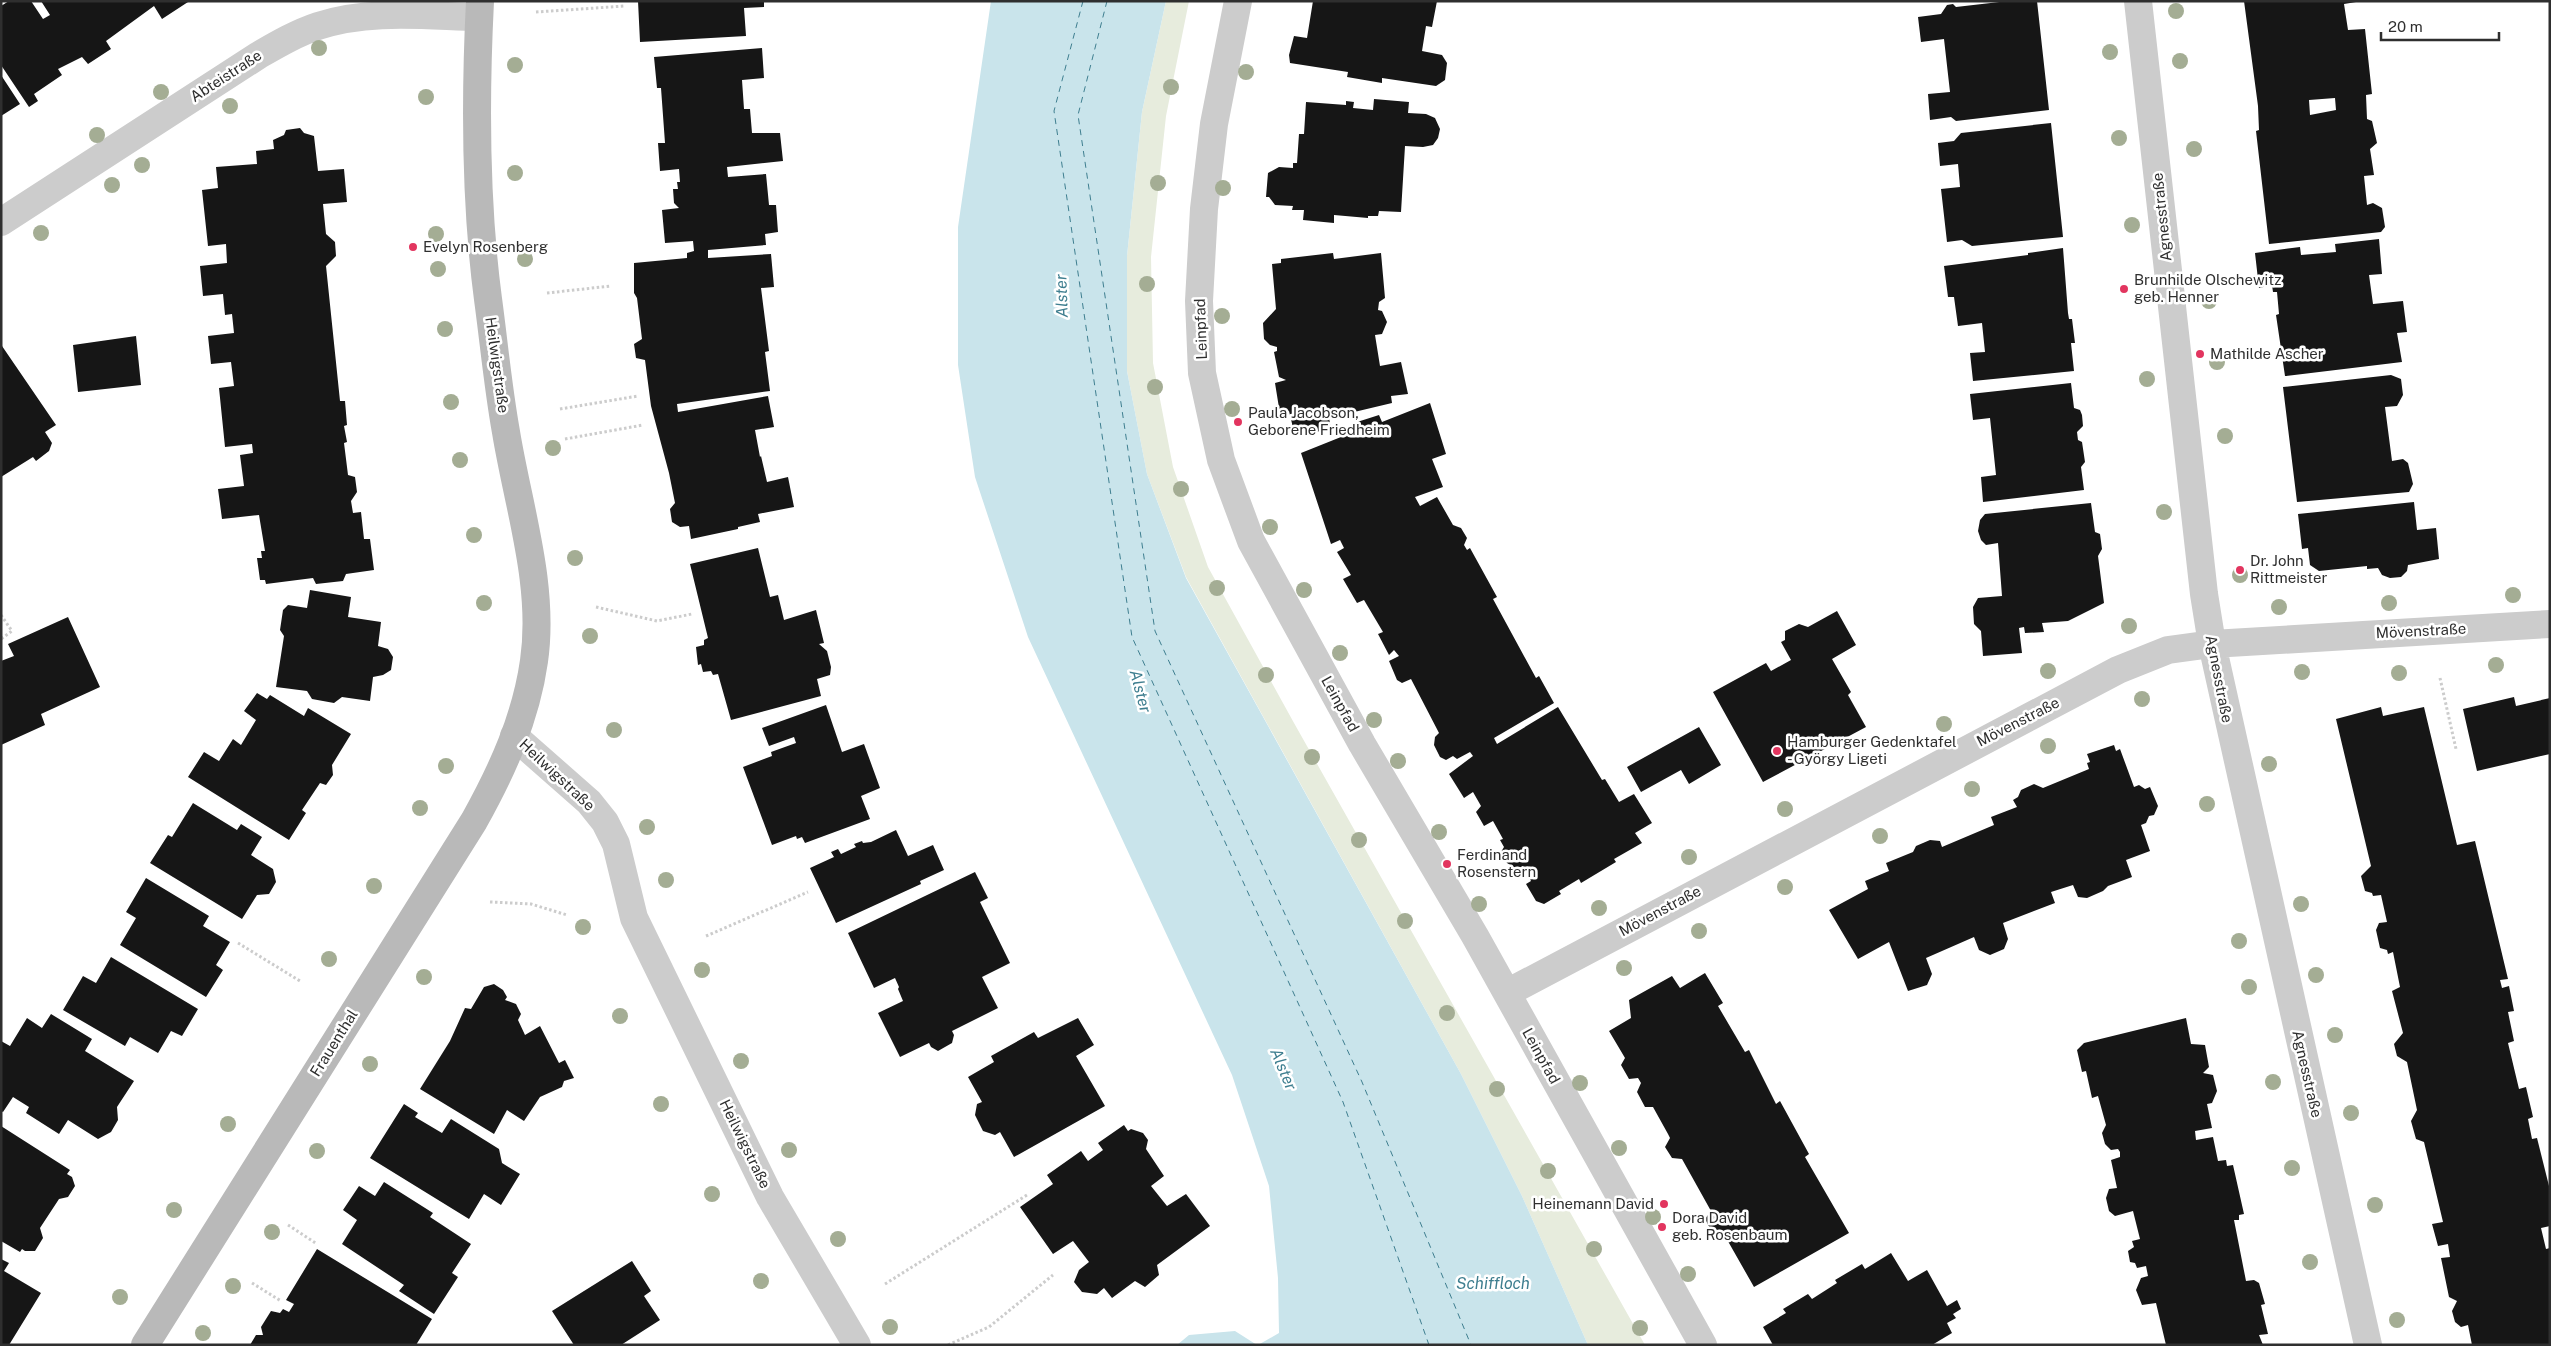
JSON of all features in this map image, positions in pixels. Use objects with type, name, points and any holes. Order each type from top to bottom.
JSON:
[{"type":"street","name":"Leinpfad","points":[[1238,1],[1214,124],[1204,209],[1199,301],[1202,373],[1221,460],[1251,541],[1362,744],[1506,993],[1703,1345]]},
{"type":"street","name":"Agnesstraße","points":[[2138,1],[2204,594],[2212,644],[2368,1345]]},
{"type":"street","name":"Abteistraße","points":[[1,222],[259,55],[298,34],[344,19],[480,9]]},
{"type":"street","name":"Heilwigstraße","points":[[480,9],[476,105],[487,296],[506,432],[536,600],[534,659],[528,691],[514,736],[589,802],[605,822],[616,844],[634,918],[770,1197],[856,1345]]},
{"type":"street","name":"Mövenstraße","points":[[1506,993],[2118,670],[2168,650],[2212,644],[2550,624]]},
{"type":"street","name":"Frauenthal","points":[[145,1345],[474,821],[500,772],[514,736]]},
{"type":"path","points":[[536,12],[625,6]]},
{"type":"path","points":[[547,293],[611,286]]},
{"type":"path","points":[[560,409],[638,396]]},
{"type":"path","points":[[565,439],[644,426]]},
{"type":"path","points":[[596,606],[657,621],[692,614]]},
{"type":"path","points":[[1,615],[12,631],[1,639]]},
{"type":"path","points":[[2440,678],[2456,749]]},
{"type":"path","points":[[706,936],[808,892]]},
{"type":"path","points":[[490,902],[531,904],[567,915]]},
{"type":"path","points":[[238,943],[300,981]]},
{"type":"path","points":[[885,1284],[1027,1195]]},
{"type":"path","points":[[288,1225],[317,1244]]},
{"type":"path","points":[[948,1345],[989,1327],[1053,1275]]},
{"type":"path","points":[[252,1283],[281,1301]]},
{"type":"shaded area","points":[[1166,1],[1189,1],[1166,116],[1151,257],[1153,363],[1173,467],[1208,567],[1645,1345],[1588,1345],[1522,1196],[1461,1074],[1186,577],[1147,474],[1127,371],[1127,256],[1142,112]]},
{"type":"water","points":[[991,1],[1166,1],[1142,112],[1127,256],[1127,371],[1147,474],[1186,578],[1461,1074],[1522,1196],[1588,1345],[1258,1345],[1279,1333],[1278,1278],[1269,1186],[1232,1075],[1028,637],[975,477],[958,365],[958,227]]},
{"type":"water","points":[[1235,1331],[1257,1345],[1177,1345],[1189,1335]]},
{"type":"building","points":[[9,1],[31,1],[43,19],[50,15],[41,1],[188,2],[162,19],[154,6],[106,41],[111,49],[88,64],[82,57],[58,69],[62,75],[34,94],[38,101],[29,107],[1,65],[1,6]]},
{"type":"building","points":[[638,1],[764,1],[764,7],[744,8],[746,36],[640,42]]},
{"type":"building","points":[[1313,1],[1437,1],[1432,27],[1426,26],[1422,51],[1442,55],[1447,63],[1445,80],[1436,86],[1382,78],[1382,83],[1347,77],[1348,72],[1290,63],[1289,55],[1294,36],[1307,38]]},
{"type":"building","points":[[2008,1],[2037,1],[2049,110],[1956,121],[1951,117],[1930,120],[1928,94],[1950,92],[1944,39],[1921,42],[1918,17],[1941,14],[1947,5],[1953,4],[1956,7]]},
{"type":"building","points":[[2244,1],[2362,1],[2344,4],[2348,30],[2365,29],[2372,94],[2366,95],[2367,119],[2372,121],[2377,143],[2370,149],[2374,175],[2364,176],[2367,205],[2373,203],[2382,208],[2385,227],[2381,232],[2269,244],[2256,131],[2259,130],[2258,106]],"holes":[[[2335,98],[2336,110],[2310,115],[2309,100]]]},
{"type":"building","points":[[762,48],[764,78],[742,80],[744,109],[750,109],[752,133],[780,133],[783,161],[727,167],[728,177],[766,174],[769,205],[776,205],[778,232],[765,234],[766,245],[708,250],[708,258],[771,254],[774,287],[761,288],[769,351],[765,352],[770,391],[677,404],[678,412],[768,396],[774,427],[755,430],[760,457],[767,482],[788,477],[794,507],[758,514],[760,522],[738,527],[738,529],[691,539],[689,526],[680,527],[672,522],[670,509],[675,503],[651,406],[645,360],[636,358],[634,344],[642,339],[637,298],[634,293],[634,263],[687,258],[687,253],[694,251],[693,241],[665,243],[662,210],[679,208],[674,203],[673,189],[678,189],[677,182],[680,182],[679,169],[660,171],[658,143],[665,143],[661,88],[657,88],[654,57]]},
{"type":"building","points":[[1,75],[20,104],[1,116]]},
{"type":"building","points":[[1374,99],[1409,102],[1408,113],[1426,114],[1435,118],[1440,129],[1438,138],[1433,145],[1423,147],[1405,146],[1401,212],[1379,211],[1378,216],[1368,216],[1368,218],[1334,215],[1334,223],[1303,220],[1304,210],[1292,210],[1293,206],[1275,205],[1269,197],[1266,197],[1268,173],[1279,167],[1293,168],[1293,163],[1297,163],[1299,134],[1304,134],[1306,102],[1346,105],[1346,101],[1354,102],[1353,108],[1373,110]]},
{"type":"building","points":[[2051,123],[2063,237],[1972,246],[1962,240],[1947,242],[1941,189],[1960,187],[1958,164],[1940,166],[1938,143],[1954,141],[1961,133]]},
{"type":"building","points":[[300,128],[304,133],[314,136],[318,171],[344,169],[347,202],[323,204],[326,234],[335,242],[336,256],[326,266],[340,401],[345,401],[347,425],[344,426],[347,442],[344,443],[348,475],[355,477],[357,492],[351,501],[353,513],[361,512],[364,539],[370,539],[374,570],[346,574],[343,581],[316,584],[313,578],[266,584],[265,580],[260,580],[257,558],[262,558],[261,551],[265,551],[259,515],[222,519],[218,489],[244,486],[240,455],[253,453],[252,444],[225,447],[219,388],[234,386],[231,362],[211,364],[208,336],[234,333],[232,314],[225,315],[223,294],[203,296],[200,266],[227,263],[226,244],[208,246],[202,190],[218,188],[216,167],[257,164],[256,151],[274,149],[273,140],[284,135],[286,130]]},
{"type":"building","points":[[2379,239],[2382,274],[2369,275],[2373,304],[2403,301],[2407,332],[2397,333],[2402,362],[2285,376],[2276,315],[2279,314],[2277,292],[2273,292],[2272,285],[2259,288],[2255,253],[2300,247],[2301,255],[2336,252],[2335,244]]},
{"type":"building","points":[[2063,248],[2068,313],[2069,319],[2072,319],[2075,343],[2071,343],[2074,371],[1973,381],[1970,353],[1985,352],[1982,323],[1958,326],[1954,297],[1948,297],[1944,266],[2028,255],[2028,253]]},
{"type":"building","points":[[1333,253],[1334,259],[1381,253],[1385,298],[1379,302],[1378,310],[1382,311],[1387,322],[1382,334],[1375,335],[1380,366],[1401,362],[1408,394],[1391,396],[1392,403],[1329,418],[1331,429],[1295,436],[1289,411],[1280,414],[1275,383],[1286,380],[1279,377],[1274,352],[1277,351],[1277,347],[1270,345],[1264,339],[1263,323],[1276,309],[1272,264],[1281,263],[1281,259]]},
{"type":"building","points":[[136,336],[141,385],[78,392],[73,345]]},
{"type":"building","points":[[2,346],[56,425],[45,432],[52,443],[49,451],[36,461],[33,457],[1,477]]},
{"type":"building","points":[[2391,375],[2401,379],[2403,395],[2397,406],[2385,407],[2392,461],[2403,459],[2408,463],[2413,484],[2409,492],[2297,502],[2283,387]]},
{"type":"building","points":[[2071,383],[2074,408],[2080,410],[2082,415],[2083,426],[2077,432],[2078,440],[2082,442],[2085,462],[2081,467],[2084,490],[1983,502],[1981,477],[1996,475],[1990,418],[1973,420],[1970,394]]},
{"type":"building","points":[[1430,403],[1446,454],[1432,459],[1443,487],[1415,497],[1420,506],[1437,497],[1453,525],[1461,528],[1467,538],[1464,545],[1467,550],[1470,548],[1497,597],[1493,599],[1536,678],[1539,676],[1554,703],[1494,738],[1497,744],[1558,707],[1602,780],[1605,779],[1619,802],[1634,794],[1652,823],[1635,833],[1642,843],[1614,859],[1616,862],[1581,883],[1579,879],[1559,891],[1561,894],[1544,904],[1536,901],[1526,884],[1531,881],[1523,866],[1517,869],[1507,863],[1501,852],[1504,847],[1500,840],[1503,839],[1493,821],[1484,826],[1476,812],[1481,806],[1473,792],[1464,798],[1449,774],[1473,756],[1470,752],[1457,759],[1453,756],[1446,760],[1440,757],[1434,745],[1435,737],[1439,733],[1411,679],[1402,683],[1397,680],[1389,661],[1399,656],[1394,650],[1389,655],[1378,634],[1383,632],[1364,600],[1357,603],[1343,579],[1351,575],[1337,552],[1344,548],[1340,540],[1331,544],[1301,453],[1356,431],[1354,423],[1379,415],[1382,422]]},
{"type":"building","points":[[2414,502],[2417,530],[2436,528],[2439,559],[2408,565],[2407,571],[2401,577],[2390,578],[2382,575],[2378,568],[2367,569],[2367,566],[2319,571],[2310,565],[2308,548],[2302,549],[2298,514]]},
{"type":"building","points":[[2091,503],[2095,532],[2100,534],[2102,549],[2098,556],[2104,603],[2068,621],[2042,623],[2044,632],[2025,633],[2024,627],[2019,628],[2022,653],[1983,656],[1981,631],[1974,624],[1973,607],[1978,598],[2002,596],[1998,543],[1986,545],[1981,540],[1978,531],[1980,520],[1985,514]]},
{"type":"building","points":[[758,548],[770,597],[778,595],[784,620],[816,610],[824,643],[819,644],[827,651],[831,667],[830,675],[817,679],[821,696],[731,720],[718,674],[713,675],[711,671],[703,672],[701,664],[698,665],[696,647],[704,645],[704,640],[708,638],[690,564]]},
{"type":"building","points":[[310,590],[351,597],[348,617],[381,622],[378,646],[388,649],[393,657],[391,670],[383,675],[373,677],[370,701],[342,697],[334,703],[312,699],[307,691],[276,687],[284,636],[280,630],[283,610],[288,605],[307,608]]},
{"type":"building","points":[[1837,611],[1856,645],[1832,659],[1851,692],[1848,695],[1866,727],[1763,782],[1713,692],[1766,663],[1771,671],[1791,660],[1781,642],[1785,640],[1785,631],[1799,624],[1808,627]]},
{"type":"building","points":[[68,617],[100,687],[41,714],[45,725],[1,745],[1,661],[14,656],[8,644]]},
{"type":"building","points":[[257,693],[267,699],[270,695],[304,716],[308,708],[351,734],[332,765],[333,775],[326,785],[320,783],[302,810],[306,813],[289,840],[188,777],[204,752],[219,761],[233,739],[241,745],[256,720],[244,711]]},
{"type":"building","points":[[2514,697],[2516,706],[2550,698],[2550,754],[2477,771],[2463,709]]},
{"type":"building","points":[[826,705],[842,752],[864,744],[880,788],[861,796],[870,819],[805,843],[802,837],[797,839],[796,836],[772,845],[743,767],[772,756],[771,752],[796,743],[794,737],[769,746],[762,728]]},
{"type":"building","points":[[2381,707],[2383,716],[2424,707],[2457,845],[2475,841],[2508,979],[2500,980],[2502,988],[2509,986],[2514,1011],[2508,1012],[2514,1041],[2508,1043],[2519,1089],[2526,1087],[2533,1117],[2528,1119],[2532,1139],[2537,1138],[2550,1190],[2550,1226],[2541,1228],[2546,1249],[2550,1248],[2550,1345],[2472,1345],[2468,1325],[2461,1327],[2455,1322],[2452,1311],[2457,1301],[2449,1297],[2441,1258],[2450,1257],[2448,1244],[2438,1246],[2432,1224],[2443,1222],[2424,1142],[2416,1139],[2411,1121],[2417,1110],[2407,1062],[2397,1056],[2394,1044],[2403,1033],[2392,991],[2400,987],[2393,952],[2388,954],[2387,950],[2380,948],[2376,930],[2379,923],[2387,922],[2381,895],[2373,896],[2372,893],[2365,891],[2361,876],[2371,866],[2336,719]]},
{"type":"building","points":[[1699,727],[1721,765],[1689,784],[1681,770],[1641,792],[1627,767]]},
{"type":"building","points":[[2114,745],[2116,751],[2120,749],[2134,787],[2139,785],[2145,789],[2150,787],[2158,806],[2154,815],[2149,816],[2146,823],[2141,825],[2150,851],[2126,860],[2132,877],[2108,886],[2103,891],[2087,898],[2078,897],[2073,885],[2051,892],[2055,903],[2003,923],[2008,939],[2004,949],[1990,955],[1979,950],[1974,937],[1926,958],[1932,974],[1927,985],[1908,991],[1889,942],[1858,959],[1829,910],[1868,889],[1865,881],[1889,871],[1886,863],[1913,852],[1916,846],[1930,840],[1940,841],[1942,847],[1994,825],[1991,817],[2017,807],[2013,800],[2018,797],[2021,790],[2034,784],[2043,788],[2089,769],[2087,763],[2090,762],[2087,754]]},
{"type":"building","points":[[193,803],[237,830],[241,824],[262,837],[251,855],[273,869],[276,882],[269,894],[257,895],[242,919],[150,863],[168,835],[172,837]]},
{"type":"building","points":[[896,830],[908,856],[933,845],[944,870],[920,881],[921,884],[836,923],[810,868],[834,857],[831,852],[838,849],[841,854],[856,847],[854,844],[862,841],[863,843],[871,842]]},
{"type":"building","points":[[975,872],[988,898],[980,902],[1010,963],[982,977],[998,1008],[952,1031],[954,1035],[952,1043],[938,1051],[931,1047],[929,1043],[900,1057],[878,1013],[903,1001],[898,989],[899,987],[895,978],[874,988],[848,933]]},
{"type":"building","points":[[146,878],[209,916],[203,926],[230,942],[216,965],[223,970],[206,997],[120,945],[136,918],[126,912]]},
{"type":"building","points":[[111,957],[198,1009],[182,1036],[171,1031],[158,1053],[130,1037],[125,1046],[63,1010],[83,976],[96,983]]},
{"type":"building","points":[[1705,973],[1723,1003],[1718,1006],[1745,1052],[1749,1050],[1776,1104],[1780,1101],[1809,1154],[1805,1157],[1849,1233],[1754,1287],[1725,1236],[1712,1232],[1705,1219],[1711,1211],[1682,1159],[1672,1158],[1665,1147],[1670,1138],[1653,1107],[1645,1107],[1637,1092],[1641,1083],[1638,1078],[1629,1079],[1621,1065],[1625,1058],[1609,1031],[1631,1018],[1629,1000],[1672,976],[1680,988]]},
{"type":"building","points":[[494,984],[503,990],[507,997],[505,1000],[516,1004],[521,1014],[518,1020],[525,1035],[540,1026],[559,1063],[565,1060],[574,1078],[564,1081],[562,1087],[540,1097],[524,1121],[507,1110],[494,1134],[420,1089],[450,1041],[465,1008],[471,1009],[484,987]]},
{"type":"building","points":[[51,1014],[92,1039],[85,1051],[134,1081],[117,1107],[118,1120],[111,1132],[98,1139],[68,1120],[59,1134],[26,1113],[29,1107],[13,1097],[3,1112],[1,1111],[1,1041],[10,1046],[27,1018],[42,1028]]},
{"type":"building","points":[[1078,1018],[1094,1045],[1076,1056],[1105,1106],[1014,1157],[1000,1132],[995,1135],[983,1131],[975,1115],[977,1104],[982,1102],[968,1077],[994,1062],[991,1056],[1034,1032],[1038,1038]]},
{"type":"building","points":[[2186,1018],[2191,1044],[2205,1045],[2209,1067],[2203,1073],[2213,1075],[2217,1091],[2212,1103],[2207,1104],[2212,1128],[2195,1131],[2196,1140],[2213,1137],[2218,1161],[2226,1160],[2227,1166],[2233,1165],[2244,1214],[2239,1215],[2239,1220],[2234,1220],[2246,1281],[2254,1280],[2259,1283],[2265,1304],[2261,1305],[2268,1334],[2259,1335],[2263,1345],[2166,1345],[2156,1303],[2142,1305],[2136,1290],[2141,1278],[2148,1276],[2146,1266],[2137,1268],[2135,1263],[2130,1262],[2128,1251],[2134,1247],[2132,1241],[2140,1239],[2133,1211],[2115,1216],[2109,1211],[2106,1198],[2109,1189],[2117,1188],[2111,1160],[2120,1157],[2120,1152],[2118,1149],[2111,1150],[2105,1144],[2102,1133],[2106,1125],[2098,1096],[2092,1098],[2086,1071],[2082,1072],[2077,1050],[2084,1043]]},
{"type":"building","points":[[404,1104],[418,1113],[415,1117],[442,1133],[451,1119],[499,1149],[502,1163],[520,1174],[501,1205],[484,1194],[469,1219],[370,1158]]},
{"type":"building","points":[[1124,1125],[1128,1131],[1131,1129],[1143,1133],[1148,1140],[1146,1149],[1164,1176],[1151,1186],[1167,1206],[1186,1194],[1210,1226],[1157,1265],[1159,1275],[1145,1287],[1135,1281],[1112,1298],[1104,1288],[1097,1294],[1082,1292],[1074,1282],[1079,1270],[1089,1262],[1073,1241],[1053,1254],[1020,1207],[1053,1184],[1047,1175],[1081,1151],[1088,1161],[1103,1150],[1098,1143]]},
{"type":"building","points":[[1,1126],[70,1170],[67,1174],[72,1177],[75,1186],[68,1197],[59,1199],[40,1228],[43,1238],[35,1251],[25,1251],[22,1249],[20,1252],[1,1241]]},
{"type":"building","points":[[384,1182],[433,1213],[430,1217],[471,1244],[452,1273],[458,1277],[434,1314],[399,1291],[404,1285],[342,1244],[357,1220],[343,1210],[359,1186],[375,1196]]},
{"type":"building","points":[[317,1249],[432,1319],[416,1345],[250,1345],[256,1335],[263,1335],[261,1327],[271,1311],[280,1313],[283,1309],[289,1312],[294,1304],[286,1300]]},
{"type":"building","points":[[1891,1253],[1908,1281],[1927,1270],[1947,1306],[1957,1300],[1961,1309],[1953,1314],[1956,1318],[1947,1323],[1952,1333],[1932,1345],[1773,1345],[1763,1327],[1786,1313],[1783,1309],[1808,1294],[1812,1299],[1837,1283],[1835,1280],[1862,1264],[1865,1269]]},
{"type":"building","points":[[1,1259],[9,1263],[4,1271],[41,1293],[9,1345],[1,1345]]},
{"type":"building","points":[[632,1261],[651,1291],[644,1296],[660,1320],[621,1345],[574,1345],[552,1311]]},
{"type":"ferry route","points":[[1083,1],[1054,111],[1132,637],[1343,1102],[1429,1345]]},
{"type":"ferry route","points":[[1107,1],[1078,115],[1155,631],[1362,1082],[1471,1345]]},
{"type":"place","name":"Evelyn Rosenberg","points":[[413,247]]},
{"type":"place","name":"Brunhilde Olschewitz geb. Henner","points":[[2124,289]]},
{"type":"place","name":"Mathilde Ascher","points":[[2200,354]]},
{"type":"place","name":"Paula Jacobson, Geborene Friedheim","points":[[1238,422]]},
{"type":"place","name":"Dr. John Rittmeister","points":[[2240,570]]},
{"type":"place","name":"Hamburger Gedenktafel - György Ligeti","points":[[1777,751]]},
{"type":"place","name":"Ferdinand Rosenstern","points":[[1447,864]]},
{"type":"place","name":"Heinemann David","points":[[1664,1204]]},
{"type":"place","name":"Dora David geb. Rosenbaum","points":[[1662,1227]]},
{"type":"water label","name":"Alster","points":[[1061,296]]},
{"type":"water label","name":"Alster","points":[[1141,691]]},
{"type":"water label","name":"Alster","points":[[1284,1069]]},
{"type":"water label","name":"Schiffloch","points":[[1493,1283]]}]
